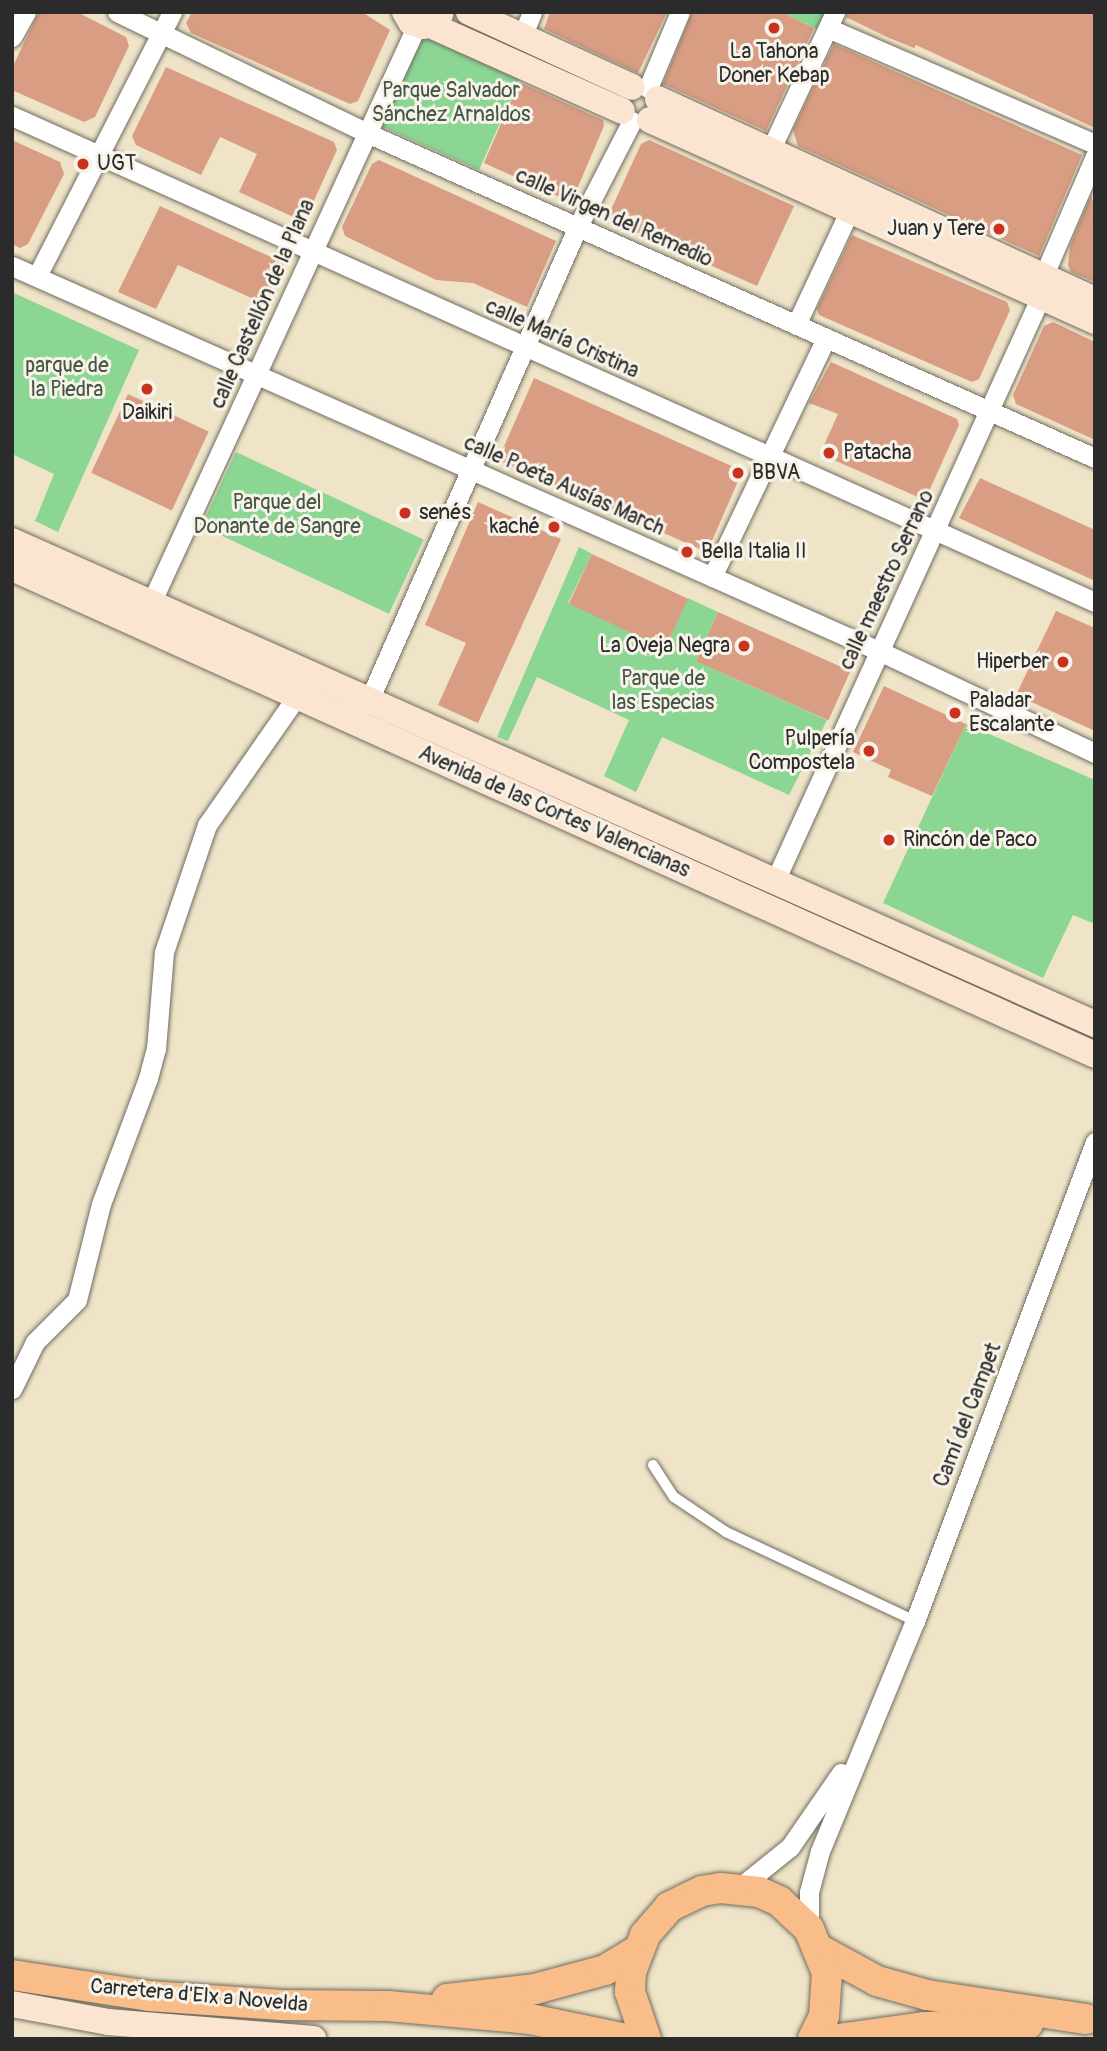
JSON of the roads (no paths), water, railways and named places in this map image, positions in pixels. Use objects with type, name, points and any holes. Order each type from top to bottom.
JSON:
[{"type":"main road","points":[[388,2006],[535,1989],[605,1970],[636,1951],[669,1907],[702,1891],[739,1888],[779,1901],[816,1940],[877,1980],[926,1996],[1090,2019]]},
{"type":"main road","points":[[813,2039],[828,1994],[816,1940]]},
{"type":"main road","points":[[636,1951],[630,1992],[646,2039]]},
{"type":"main road","name":"Carretera d'Elx a Novelda","points":[[12,1975],[149,1996],[282,2006],[388,2006]]},
{"type":"main road","points":[[388,2006],[530,2019],[626,2039]]},
{"type":"main road","points":[[838,2039],[925,2027],[1090,2019]]},
{"type":"street","points":[[12,37],[26,12]]},
{"type":"street","name":"calle Virgen del Remedio","points":[[117,12],[367,133],[1095,458]]},
{"type":"street","points":[[37,276],[172,12]]},
{"type":"street","points":[[469,12],[522,37],[640,104],[849,212],[1042,287],[1095,300]]},
{"type":"street","points":[[522,37],[532,12]]},
{"type":"street","points":[[12,1389],[34,1342],[77,1300],[101,1204],[156,1049],[164,952],[207,825],[297,696],[352,708],[368,699],[472,471],[578,226],[640,104],[680,12]]},
{"type":"street","points":[[416,17],[769,153],[1042,287],[1095,321]]},
{"type":"street","name":"calle Castellón de la Plana","points":[[151,603],[367,133],[416,17]]},
{"type":"street","points":[[769,153],[831,20],[1095,144]]},
{"type":"street","name":"calle María Cristina","points":[[12,116],[1095,602]]},
{"type":"street","name":"calle maestro Serrano","points":[[774,883],[989,411],[1095,156]]},
{"type":"street","points":[[796,325],[849,212]]},
{"type":"street","name":"calle Poeta Ausías March","points":[[12,266],[879,651],[1095,753]]},
{"type":"street","points":[[712,577],[826,338]]},
{"type":"street","name":"Avenida de las Cortes Valencianas","points":[[12,541],[1095,1024]]},
{"type":"street","name":"Avenida de las Cortes Valencianas","points":[[12,568],[1095,1055]]},
{"type":"street","name":"Camí del Campet","points":[[816,1940],[809,1892],[820,1851],[915,1621],[1095,1142]]},
{"type":"street","name":"Camí del Campet","points":[[739,1888],[777,1860],[813,1819],[882,1702]]},
{"type":"street","points":[[12,2004],[108,2022],[313,2039]]},
{"type":"lane","points":[[653,1465],[674,1497],[726,1532],[915,1621]]},
{"type":"place","name":"La Tahona Doner Kebap","points":[[774,28]]},
{"type":"place","name":"UGT","points":[[83,164]]},
{"type":"place","name":"Juan y Tere","points":[[999,229]]},
{"type":"place","name":"Daikiri","points":[[147,389]]},
{"type":"place","name":"Patacha","points":[[829,453]]},
{"type":"place","name":"BBVA","points":[[738,473]]},
{"type":"place","name":"senés","points":[[405,513]]},
{"type":"place","name":"kaché","points":[[554,527]]},
{"type":"place","name":"Bella Italia II","points":[[687,552]]},
{"type":"place","name":"La Oveja Negra","points":[[744,646]]},
{"type":"place","name":"Hiperber","points":[[1063,662]]},
{"type":"place","name":"Paladar Escalante","points":[[955,713]]},
{"type":"place","name":"Pulpería Compostela","points":[[869,751]]},
{"type":"place","name":"Rincón de Paco","points":[[889,840]]},
{"type":"park label","name":"Parque Salvador Sánchez Arnaldos","points":[[451,103]]},
{"type":"park label","name":"parque de la Piedra","points":[[67,378]]},
{"type":"park label","name":"Parque del Donante de Sangre","points":[[277,515]]},
{"type":"park label","name":"Parque de las Especias","points":[[663,691]]}]
